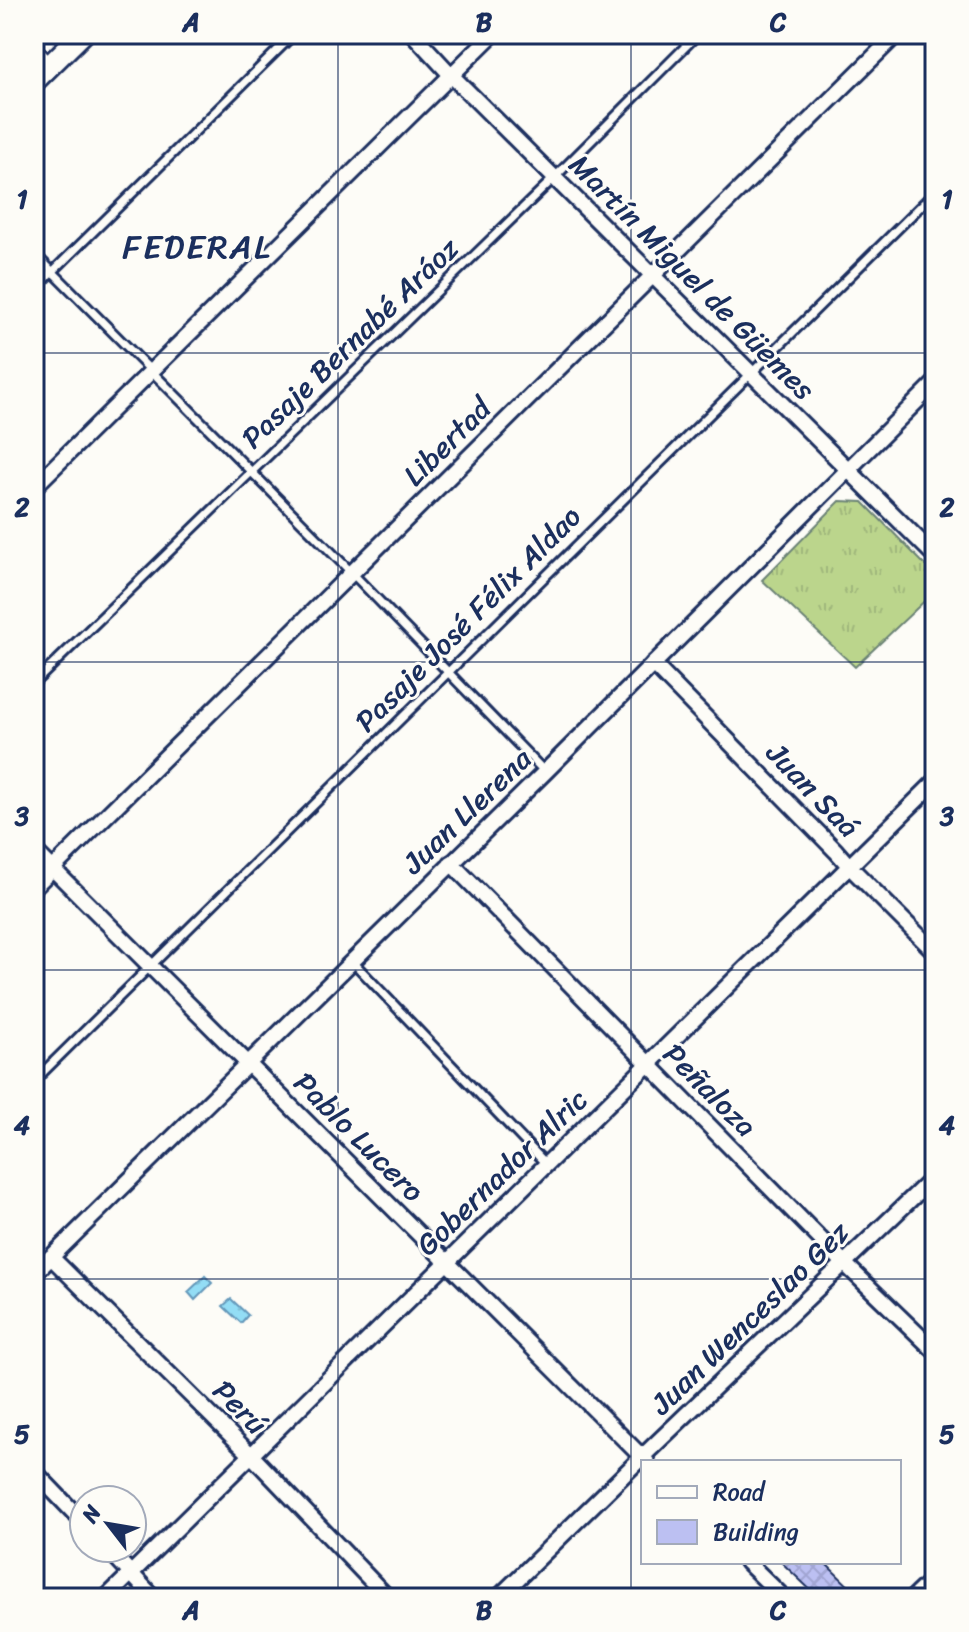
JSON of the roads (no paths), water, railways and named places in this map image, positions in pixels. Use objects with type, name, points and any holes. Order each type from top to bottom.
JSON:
[{"type":"main road","points":[[34,81],[82,34]]},
{"type":"main road","points":[[917,1598],[935,1581]]},
{"type":"street","name":"Martín Miguel de Güemes","points":[[413,34],[935,556]]},
{"type":"street","points":[[34,487],[493,34]]},
{"type":"street","name":"Libertad","points":[[34,887],[897,34]]},
{"type":"street","points":[[34,50],[50,66]]},
{"type":"street","name":"Juan Llerena","points":[[34,1274],[935,383]]},
{"type":"street","name":"Juan Saá","points":[[653,664],[935,952]]},
{"type":"street","name":"Gobernador Alric","points":[[106,1598],[935,782]]},
{"type":"street","name":"Pablo Lucero","points":[[34,850],[644,1460]]},
{"type":"street","name":"Peñaloza","points":[[451,863],[845,1264],[935,1351]]},
{"type":"street","name":"Juan Wenceslao Gez","points":[[644,1460],[935,1176]]},
{"type":"street","name":"Perú","points":[[51,1257],[251,1455],[388,1598]]},
{"type":"street","name":"Juan Wenceslao Gez","points":[[498,1598],[641,1463]]},
{"type":"street","points":[[34,1471],[68,1506]]},
{"type":"street","points":[[122,1564],[154,1598]]},
{"type":"street","points":[[749,1564],[784,1598]]},
{"type":"lane","points":[[34,290],[294,34]]},
{"type":"lane","name":"Pasaje Bernabé Aráoz","points":[[34,683],[698,34]]},
{"type":"lane","name":"Pasaje José Félix Aldao","points":[[34,1081],[935,192]]},
{"type":"lane","points":[[34,253],[545,772]]},
{"type":"lane","points":[[352,960],[547,1164]]},
{"type":"water","points":[[205,1276],[212,1283],[195,1300],[188,1292]]},
{"type":"water","points":[[231,1299],[248,1315],[241,1323],[223,1306]]},
{"type":"district","name":"FEDERAL","points":[[197,247]]}]
